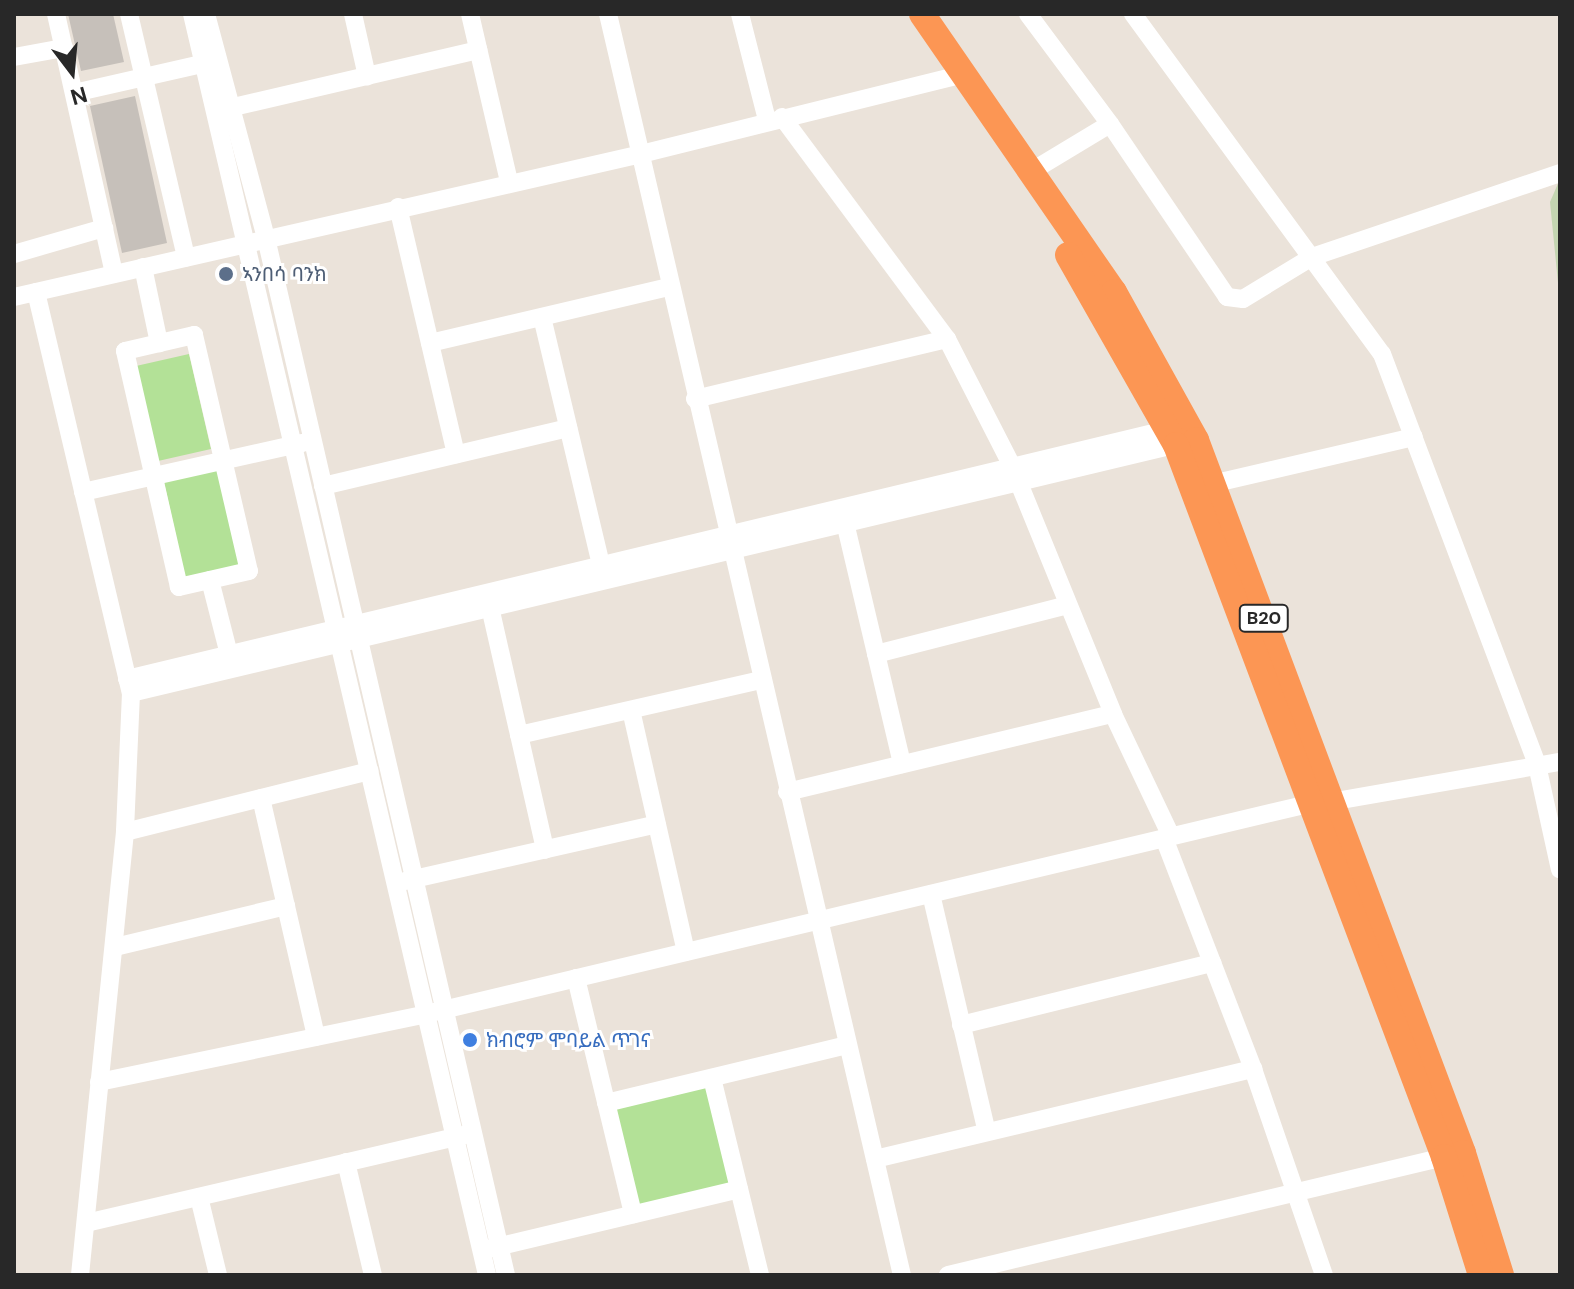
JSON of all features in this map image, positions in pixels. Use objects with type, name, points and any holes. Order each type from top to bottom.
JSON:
[{"type":"highway","name":"B20","points":[[903,14],[1032,171],[1114,292],[1182,434],[1319,803],[1501,1275]]},
{"type":"highway","name":"B20","points":[[922,14],[957,76],[1077,268],[1216,483],[1319,803]]},
{"type":"highway","name":"B20","points":[[1397,1005],[1481,1275]]},
{"type":"street","points":[[56,14],[114,274]]},
{"type":"street","points":[[129,14],[186,257]]},
{"type":"street","points":[[192,14],[229,108],[266,238],[445,1009],[464,1134],[490,1248],[506,1275]]},
{"type":"street","points":[[206,14],[211,62],[246,243],[426,1014],[464,1134]]},
{"type":"street","points":[[353,14],[367,76]]},
{"type":"street","points":[[470,14],[509,181]]},
{"type":"street","points":[[608,14],[637,155],[902,1275]]},
{"type":"street","points":[[740,14],[774,119],[947,339],[1014,474],[1113,714],[1168,837],[1324,1275]]},
{"type":"street","points":[[1028,14],[1110,124],[1227,297],[1243,299],[1312,257],[1560,173]]},
{"type":"street","points":[[1133,14],[1382,354],[1537,765],[1560,870]]},
{"type":"street","points":[[14,57],[64,48]]},
{"type":"street","points":[[229,108],[478,50]]},
{"type":"street","points":[[74,93],[211,62]]},
{"type":"street","points":[[14,297],[509,181],[637,155],[957,76]]},
{"type":"street","points":[[1032,171],[1110,124]]},
{"type":"street","points":[[398,207],[456,454]]},
{"type":"street","points":[[14,254],[104,228]]},
{"type":"street","points":[[143,267],[159,343]]},
{"type":"street","points":[[430,343],[668,287]]},
{"type":"street","points":[[36,292],[129,686],[125,832],[80,1275]]},
{"type":"street","points":[[542,317],[601,565]]},
{"type":"street","points":[[194,335],[249,571],[179,587],[125,351],[159,343],[194,335]]},
{"type":"street","points":[[695,399],[947,339]]},
{"type":"street","points":[[323,486],[568,428]]},
{"type":"street","points":[[129,686],[338,636],[490,607],[729,543],[1182,434]]},
{"type":"street","points":[[1216,483],[1414,437]]},
{"type":"street","points":[[83,492],[313,441]]},
{"type":"street","points":[[843,515],[902,764]]},
{"type":"street","points":[[357,632],[601,565],[729,543]]},
{"type":"street","points":[[210,580],[231,662]]},
{"type":"street","points":[[876,654],[1068,605]]},
{"type":"street","points":[[490,607],[545,850]]},
{"type":"street","points":[[519,735],[761,680]]},
{"type":"street","points":[[631,710],[686,952]]},
{"type":"street","points":[[787,792],[1113,714]]},
{"type":"street","points":[[99,1082],[426,1014],[1319,803],[1560,762]]},
{"type":"street","points":[[125,832],[370,771]]},
{"type":"street","points":[[261,798],[316,1037]]},
{"type":"street","points":[[394,883],[657,824]]},
{"type":"street","points":[[931,894],[987,1132]]},
{"type":"street","points":[[115,947],[286,906]]},
{"type":"street","points":[[961,1025],[1212,963]]},
{"type":"street","points":[[576,978],[633,1214]]},
{"type":"street","points":[[606,1103],[847,1045]]},
{"type":"street","points":[[875,1159],[1253,1069]]},
{"type":"street","points":[[712,1078],[760,1275]]},
{"type":"street","points":[[86,1223],[464,1134]]},
{"type":"street","points":[[948,1275],[1020,1267],[1444,1157]]},
{"type":"street","points":[[346,1162],[372,1275]]},
{"type":"street","points":[[490,1248],[739,1189]]},
{"type":"street","points":[[199,1197],[218,1275]]},
{"type":"street","points":[[487,1275],[490,1248]]},
{"type":"green space","points":[[1560,179],[1560,303],[1550,202]]},
{"type":"green space","points":[[189,354],[211,449],[158,461],[136,366]]},
{"type":"green space","points":[[217,469],[239,565],[185,577],[164,482]]},
{"type":"green space","points":[[709,1084],[733,1185],[636,1208],[612,1108]]},
{"type":"building","points":[[68,14],[113,14],[124,62],[81,71]]},
{"type":"building","points":[[135,96],[167,243],[122,253],[90,106]]},
{"type":"place","name":"ኣንበሳ ባንክ","points":[[226,274]]},
{"type":"place","name":"ክብሮም ሞባይል ጥገና","points":[[470,1040]]}]
